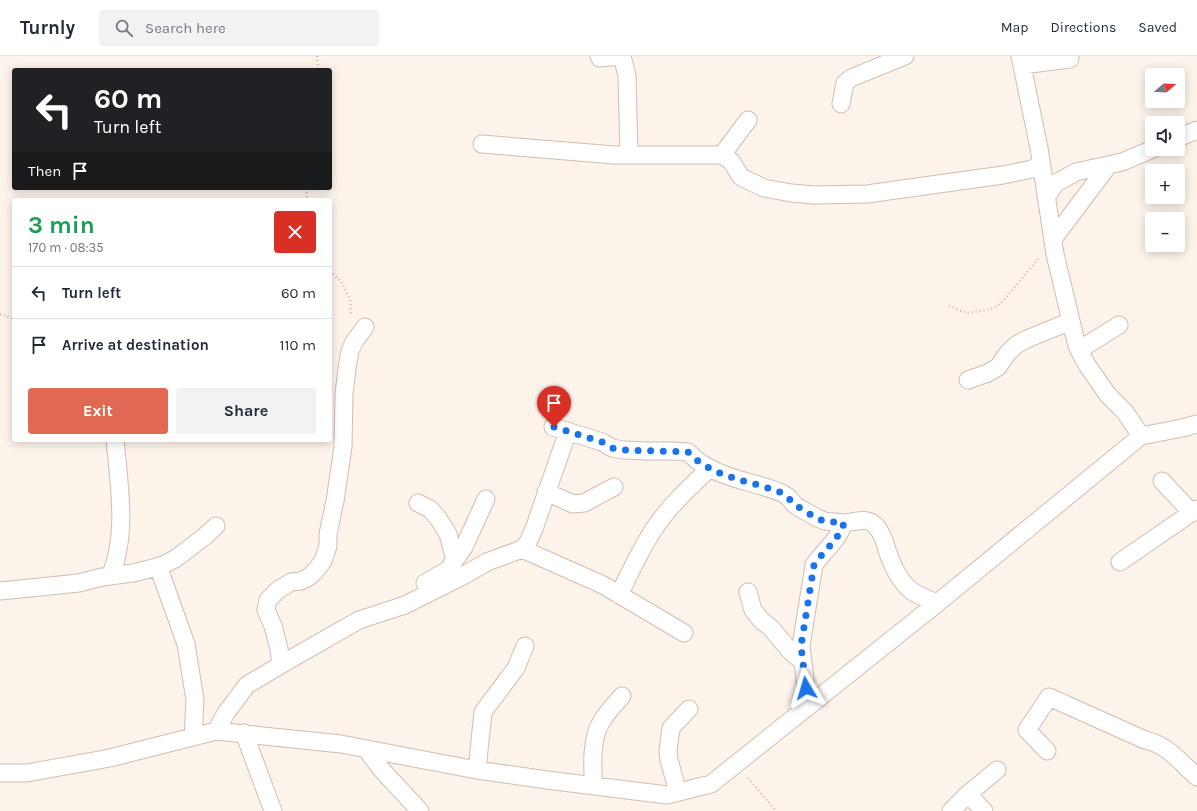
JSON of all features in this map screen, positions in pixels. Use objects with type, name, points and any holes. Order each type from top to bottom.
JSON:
[{"type":"street","points":[[599,56],[600,58],[622,56],[626,76],[629,155]]},
{"type":"street","points":[[841,104],[845,83],[851,78],[905,56]]},
{"type":"street","points":[[1070,59],[1021,61],[1041,164],[1053,239],[1079,350],[1087,365],[1108,395],[1125,412],[1142,436]]},
{"type":"street","points":[[722,155],[748,120]]},
{"type":"street","points":[[1185,135],[1197,130]]},
{"type":"street","points":[[482,144],[614,155],[722,155],[731,161],[741,178],[764,188],[791,193],[814,195],[867,194],[1003,176],[1032,169],[1041,164]]},
{"type":"street","points":[[1046,196],[1056,183],[1076,172],[1108,166],[1145,152]]},
{"type":"street","points":[[1053,239],[1108,166]]},
{"type":"street","points":[[968,380],[988,373],[998,366],[1004,357],[1016,346],[1028,339],[1071,321]]},
{"type":"street","points":[[1079,350],[1119,325]]},
{"type":"street","points":[[281,664],[273,626],[266,610],[268,600],[278,590],[291,582],[301,581],[310,577],[323,561],[328,546],[328,534],[335,501],[343,447],[344,394],[350,352],[354,342],[361,332]]},
{"type":"street","points":[[0,773],[27,773],[110,758],[216,731],[341,744],[477,770],[667,795],[711,784],[938,603],[1142,436],[1197,424]]},
{"type":"street","points":[[216,731],[226,713],[247,685],[281,664],[359,620],[405,605],[487,562],[522,549],[528,542],[534,529],[546,492],[561,429],[602,442],[612,448],[624,450],[688,452],[693,458],[717,472],[782,493],[789,497],[802,510],[819,520],[844,523],[862,520],[876,525],[885,543],[890,559],[902,580],[916,594],[938,603]]},
{"type":"street","points":[[110,576],[116,564],[121,526],[121,504],[115,442]]},
{"type":"street","points":[[619,595],[639,554],[654,529],[689,487],[710,468]]},
{"type":"street","points":[[1120,562],[1194,511],[1162,481]]},
{"type":"street","points":[[546,492],[573,504],[584,503],[614,487]]},
{"type":"street","points":[[366,618],[379,604],[448,570],[464,546],[486,499]]},
{"type":"street","points":[[418,503],[430,509],[438,518],[448,534],[455,560]]},
{"type":"street","points":[[810,705],[806,688],[801,646],[814,565],[821,555],[835,541],[844,523]]},
{"type":"street","points":[[0,591],[79,584],[102,577],[133,573],[158,566],[175,559],[216,526]]},
{"type":"street","points":[[522,549],[603,585],[684,633]]},
{"type":"street","points":[[158,566],[186,644],[195,700],[193,737]]},
{"type":"street","points":[[748,592],[753,610],[762,621],[771,628],[791,652],[803,662]]},
{"type":"street","points":[[477,770],[483,712],[516,668],[525,646]]},
{"type":"street","points":[[594,786],[593,751],[597,734],[601,722],[622,696]]},
{"type":"street","points":[[1047,751],[1027,730],[1049,698],[1145,740],[1153,741],[1178,757],[1197,777]]},
{"type":"street","points":[[678,792],[668,751],[671,728],[689,710]]},
{"type":"street","points":[[244,734],[273,811]]},
{"type":"street","points":[[366,749],[381,769],[420,811]]},
{"type":"street","points":[[951,811],[968,794],[997,770]]},
{"type":"street","points":[[968,794],[984,811]]},
{"type":"path","points":[[317,56],[318,68]]},
{"type":"path","points":[[949,306],[967,313],[996,307],[1004,300],[1053,239]]},
{"type":"path","points":[[332,273],[341,281],[350,300],[351,328],[361,332]]},
{"type":"path","points":[[0,314],[12,318]]},
{"type":"path","points":[[737,763],[776,811]]},
{"type":"route","points":[[554,427],[602,442],[612,448],[624,450],[688,452],[693,458],[717,472],[782,493],[789,497],[802,510],[819,520],[844,523],[835,541],[821,555],[814,565],[801,646],[806,688]]}]
